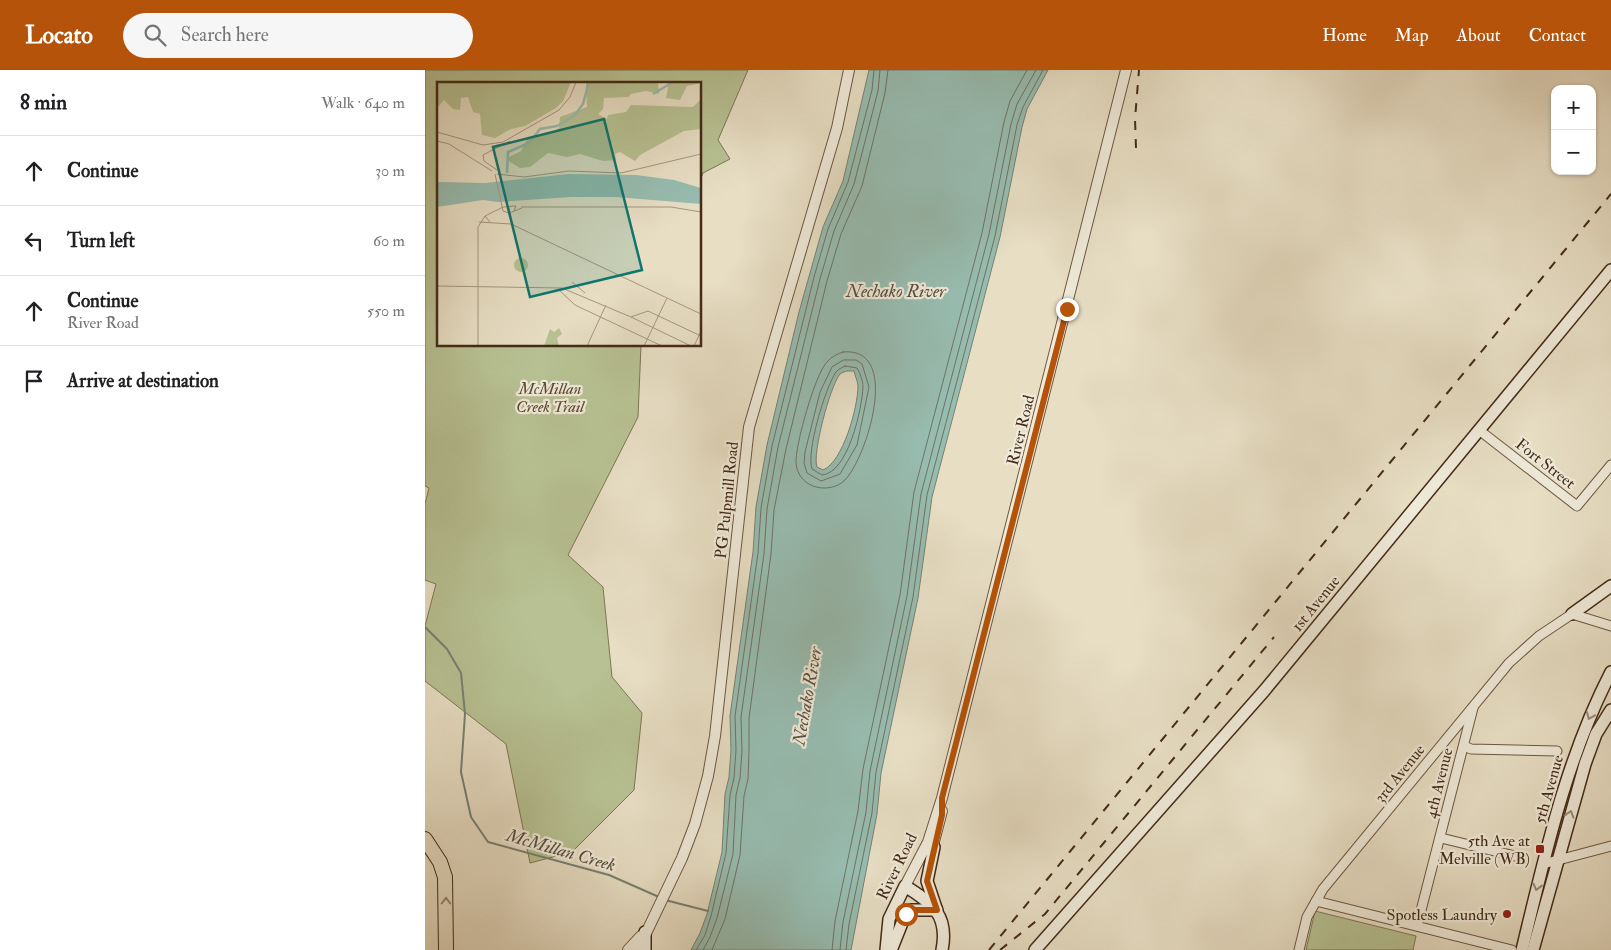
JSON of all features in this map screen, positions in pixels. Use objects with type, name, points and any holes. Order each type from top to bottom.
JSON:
[{"type":"highway","points":[[425,839],[440,862],[445,876],[446,950]]},
{"type":"main road","name":"1st Avenue","points":[[1035,950],[1264,691],[1611,270]]},
{"type":"main road","points":[[1573,614],[1611,586]]},
{"type":"main road","name":"5th Avenue","points":[[1522,950],[1543,864],[1580,740],[1611,672]]},
{"type":"main road","name":"5th Avenue","points":[[1533,950],[1556,860],[1585,764],[1596,734],[1609,713]]},
{"type":"main road","points":[[934,848],[927,881],[944,935],[942,950]]},
{"type":"main road","points":[[908,888],[927,900],[937,910]]},
{"type":"main road","name":"River Road","points":[[890,949],[897,919],[908,888]]},
{"type":"main road","points":[[890,949],[906,914],[911,910],[937,910]]},
{"type":"main road","points":[[645,932],[645,950]]},
{"type":"street","name":"PG Pulpmill Road","points":[[645,932],[669,887],[695,824],[710,768],[749,427],[837,128],[849,70]]},
{"type":"street","name":"River Road","points":[[908,888],[928,842],[942,798],[1126,70]]},
{"type":"street","name":"Fort Street","points":[[1479,430],[1577,506],[1611,465]]},
{"type":"street","points":[[1573,614],[1611,626]]},
{"type":"street","name":"3rd Avenue","points":[[1299,950],[1307,918],[1323,889],[1473,705],[1523,650],[1539,636],[1573,614]]},
{"type":"street","name":"4th Avenue","points":[[1417,926],[1441,838],[1473,705]]},
{"type":"street","points":[[1464,746],[1471,749],[1557,751]]},
{"type":"street","name":"River Road","points":[[908,888],[934,848],[942,815],[942,798]]},
{"type":"street","points":[[1441,838],[1519,857]]},
{"type":"street","points":[[1543,864],[1611,846]]},
{"type":"street","points":[[1316,901],[1512,950]]},
{"type":"street","points":[[628,950],[645,932]]},
{"type":"street","points":[[638,950],[645,932]]},
{"type":"green space","name":"McMillan Creek Trail","points":[[425,70],[748,70],[718,140],[730,159],[703,173],[701,178],[701,82],[437,82],[437,346],[641,346],[638,417],[568,555],[603,587],[612,677],[642,713],[634,790],[572,852],[530,863],[506,744],[425,681],[425,626],[436,584],[425,580],[425,504],[429,488],[425,486]]},
{"type":"green space","points":[[1315,911],[1416,936],[1413,950],[1306,950]]},
{"type":"water","name":"Nechako River","points":[[869,70],[1048,70],[1027,109],[1022,127],[1000,237],[932,497],[918,598],[881,773],[877,814],[851,950],[691,950],[707,914],[722,852],[725,794],[729,777],[731,750],[730,716],[753,552],[756,507],[767,445],[799,312],[823,227],[843,181]],"holes":[[[846,371],[854,371],[858,386],[848,433],[837,456],[823,470],[817,467],[817,449],[831,392],[840,374]]]},
{"type":"waterway","name":"McMillan Creek","points":[[425,627],[447,649],[461,673],[465,714],[461,772],[471,817],[488,842],[609,875],[659,897]]},
{"type":"waterway","name":"McMillan Creek","points":[[665,900],[708,911]]},
{"type":"railway","points":[[1136,148],[1135,119],[1139,70]]},
{"type":"railway","points":[[989,950],[1611,194]]},
{"type":"railway","points":[[1000,950],[1045,914],[1274,637]]},
{"type":"place","name":"5th Ave at Melville (WB)","points":[[1540,849]]},
{"type":"place","name":"Spotless Laundry","points":[[1507,914]]},
{"type":"route","points":[[906,914],[911,910],[937,910],[927,881],[942,815],[942,798],[1067,309]]}]
